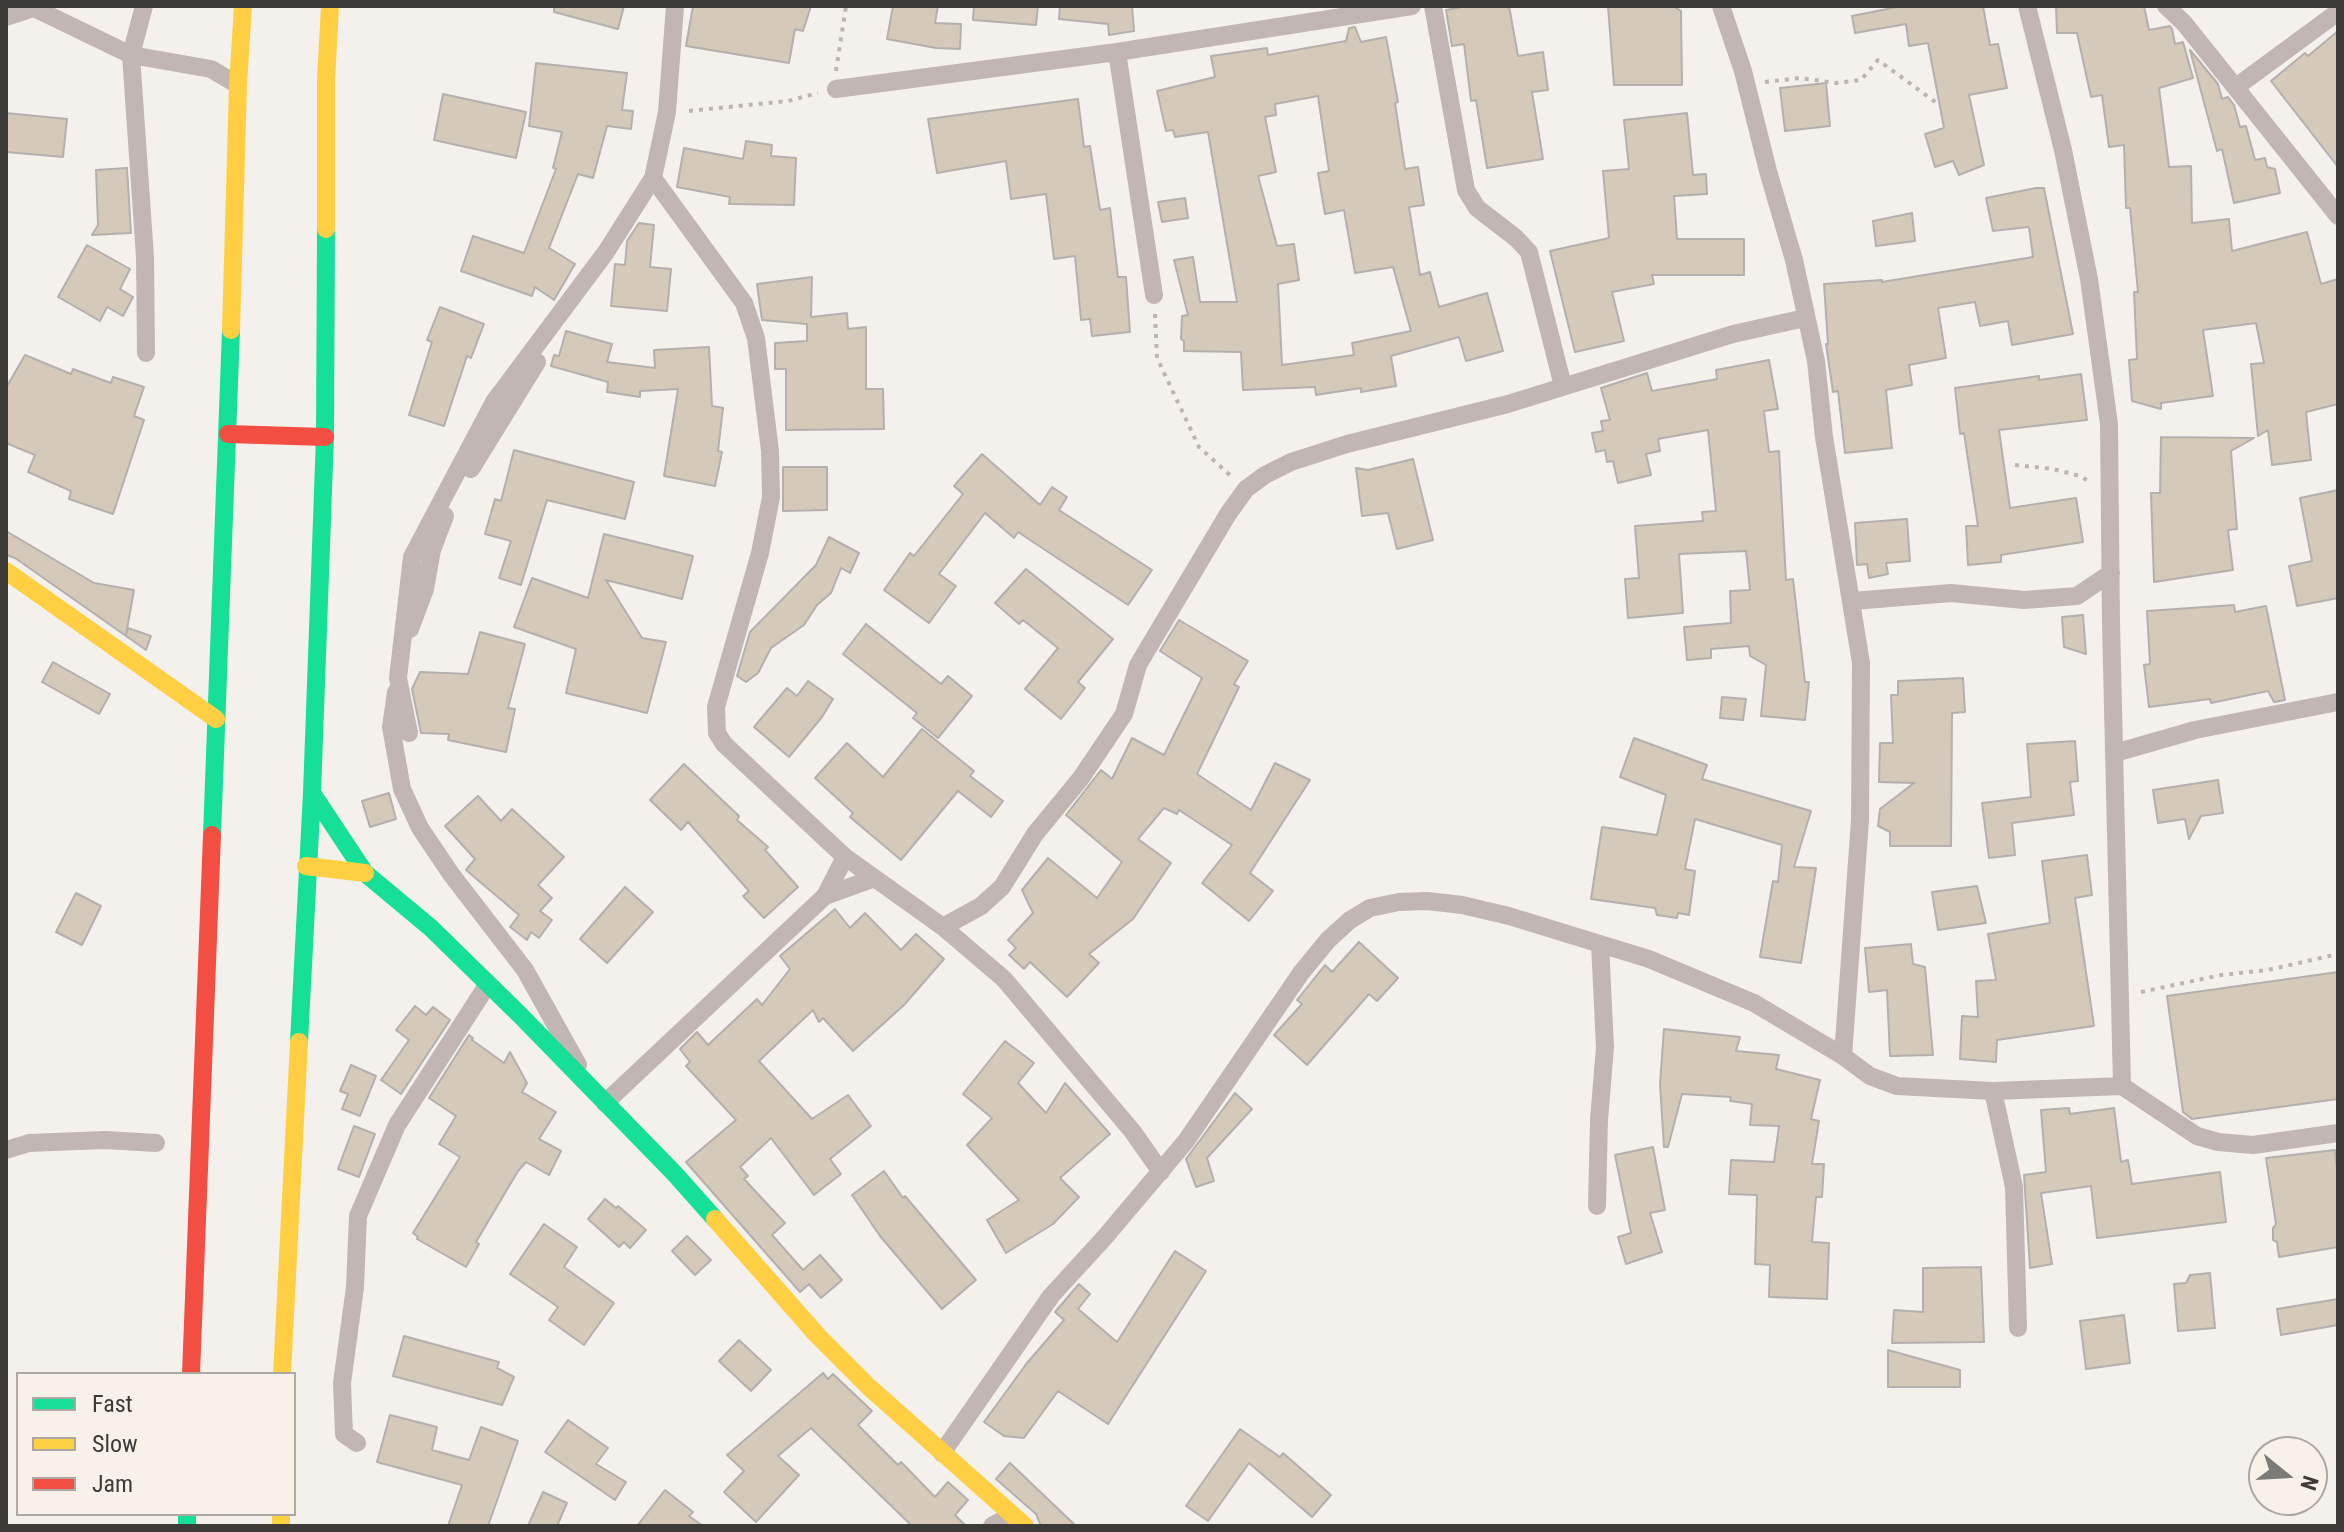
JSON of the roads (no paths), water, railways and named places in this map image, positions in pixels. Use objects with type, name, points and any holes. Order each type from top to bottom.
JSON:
[{"type":"main road","points":[[191,1372],[243,6]]},
{"type":"main road","points":[[282,1372],[312,793],[325,437],[326,80],[330,6]]},
{"type":"main road","points":[[228,434],[325,437]]},
{"type":"main road","points":[[6,571],[216,719]]},
{"type":"main road","points":[[312,793],[365,873],[431,928],[599,1096],[675,1174],[818,1336],[869,1387],[1019,1520]]},
{"type":"main road","points":[[306,866],[365,873]]},
{"type":"street","points":[[144,6],[131,55],[145,257],[146,353]]},
{"type":"street","points":[[675,6],[667,112],[653,178],[447,511],[432,550],[425,589],[400,657],[391,727],[402,789],[420,828],[451,874],[525,970],[599,1096],[825,896],[845,857]]},
{"type":"street","points":[[836,89],[1117,52],[1412,6]]},
{"type":"street","points":[[1433,6],[1466,190],[1477,208],[1529,252],[1563,386]]},
{"type":"street","points":[[1721,6],[1746,83],[1794,260],[1816,361],[1824,437],[1861,663],[1863,730],[1860,820],[1843,1056]]},
{"type":"street","points":[[2027,6],[2063,150],[2089,279],[2109,424],[2122,1086]]},
{"type":"street","points":[[2166,6],[2184,23],[2338,216]]},
{"type":"street","points":[[6,17],[34,8],[131,55],[211,69],[238,85]]},
{"type":"street","points":[[2236,87],[2338,12]]},
{"type":"street","points":[[1117,52],[1154,295]]},
{"type":"street","points":[[653,178],[744,303],[756,338],[770,451],[771,497],[760,553],[716,707],[717,733],[724,744],[845,857],[943,927],[1004,979],[1133,1132],[1161,1172]]},
{"type":"street","points":[[943,927],[981,906],[1002,887],[1035,834],[1081,778],[1124,714],[1138,665],[1157,632],[1246,489],[1265,475],[1291,462],[1347,444],[1508,404],[1733,334],[1805,318]]},
{"type":"street","points":[[1853,601],[1951,593],[2024,600],[2077,596],[2111,573]]},
{"type":"street","points":[[398,678],[409,733]]},
{"type":"street","points":[[2115,753],[2195,730],[2338,702]]},
{"type":"street","points":[[825,896],[872,879]]},
{"type":"street","points":[[942,1453],[1051,1296],[1186,1141],[1301,973],[1328,940],[1350,920],[1370,908],[1413,902],[1462,905],[1509,916],[1649,959],[1754,1003],[1843,1056],[1870,1076],[1897,1086],[1993,1091],[2122,1086],[2197,1136],[2218,1142],[2253,1145],[2338,1133]]},
{"type":"street","points":[[1597,1206],[1605,1047],[1600,944]]},
{"type":"street","points":[[357,1443],[344,1434],[342,1383],[355,1287],[358,1216],[397,1125],[488,984]]},
{"type":"street","points":[[1993,1091],[2014,1187],[2018,1328]]},
{"type":"street","points":[[6,1150],[29,1143],[105,1140],[156,1143]]},
{"type":"street","points":[[992,1526],[1019,1520]]}]
